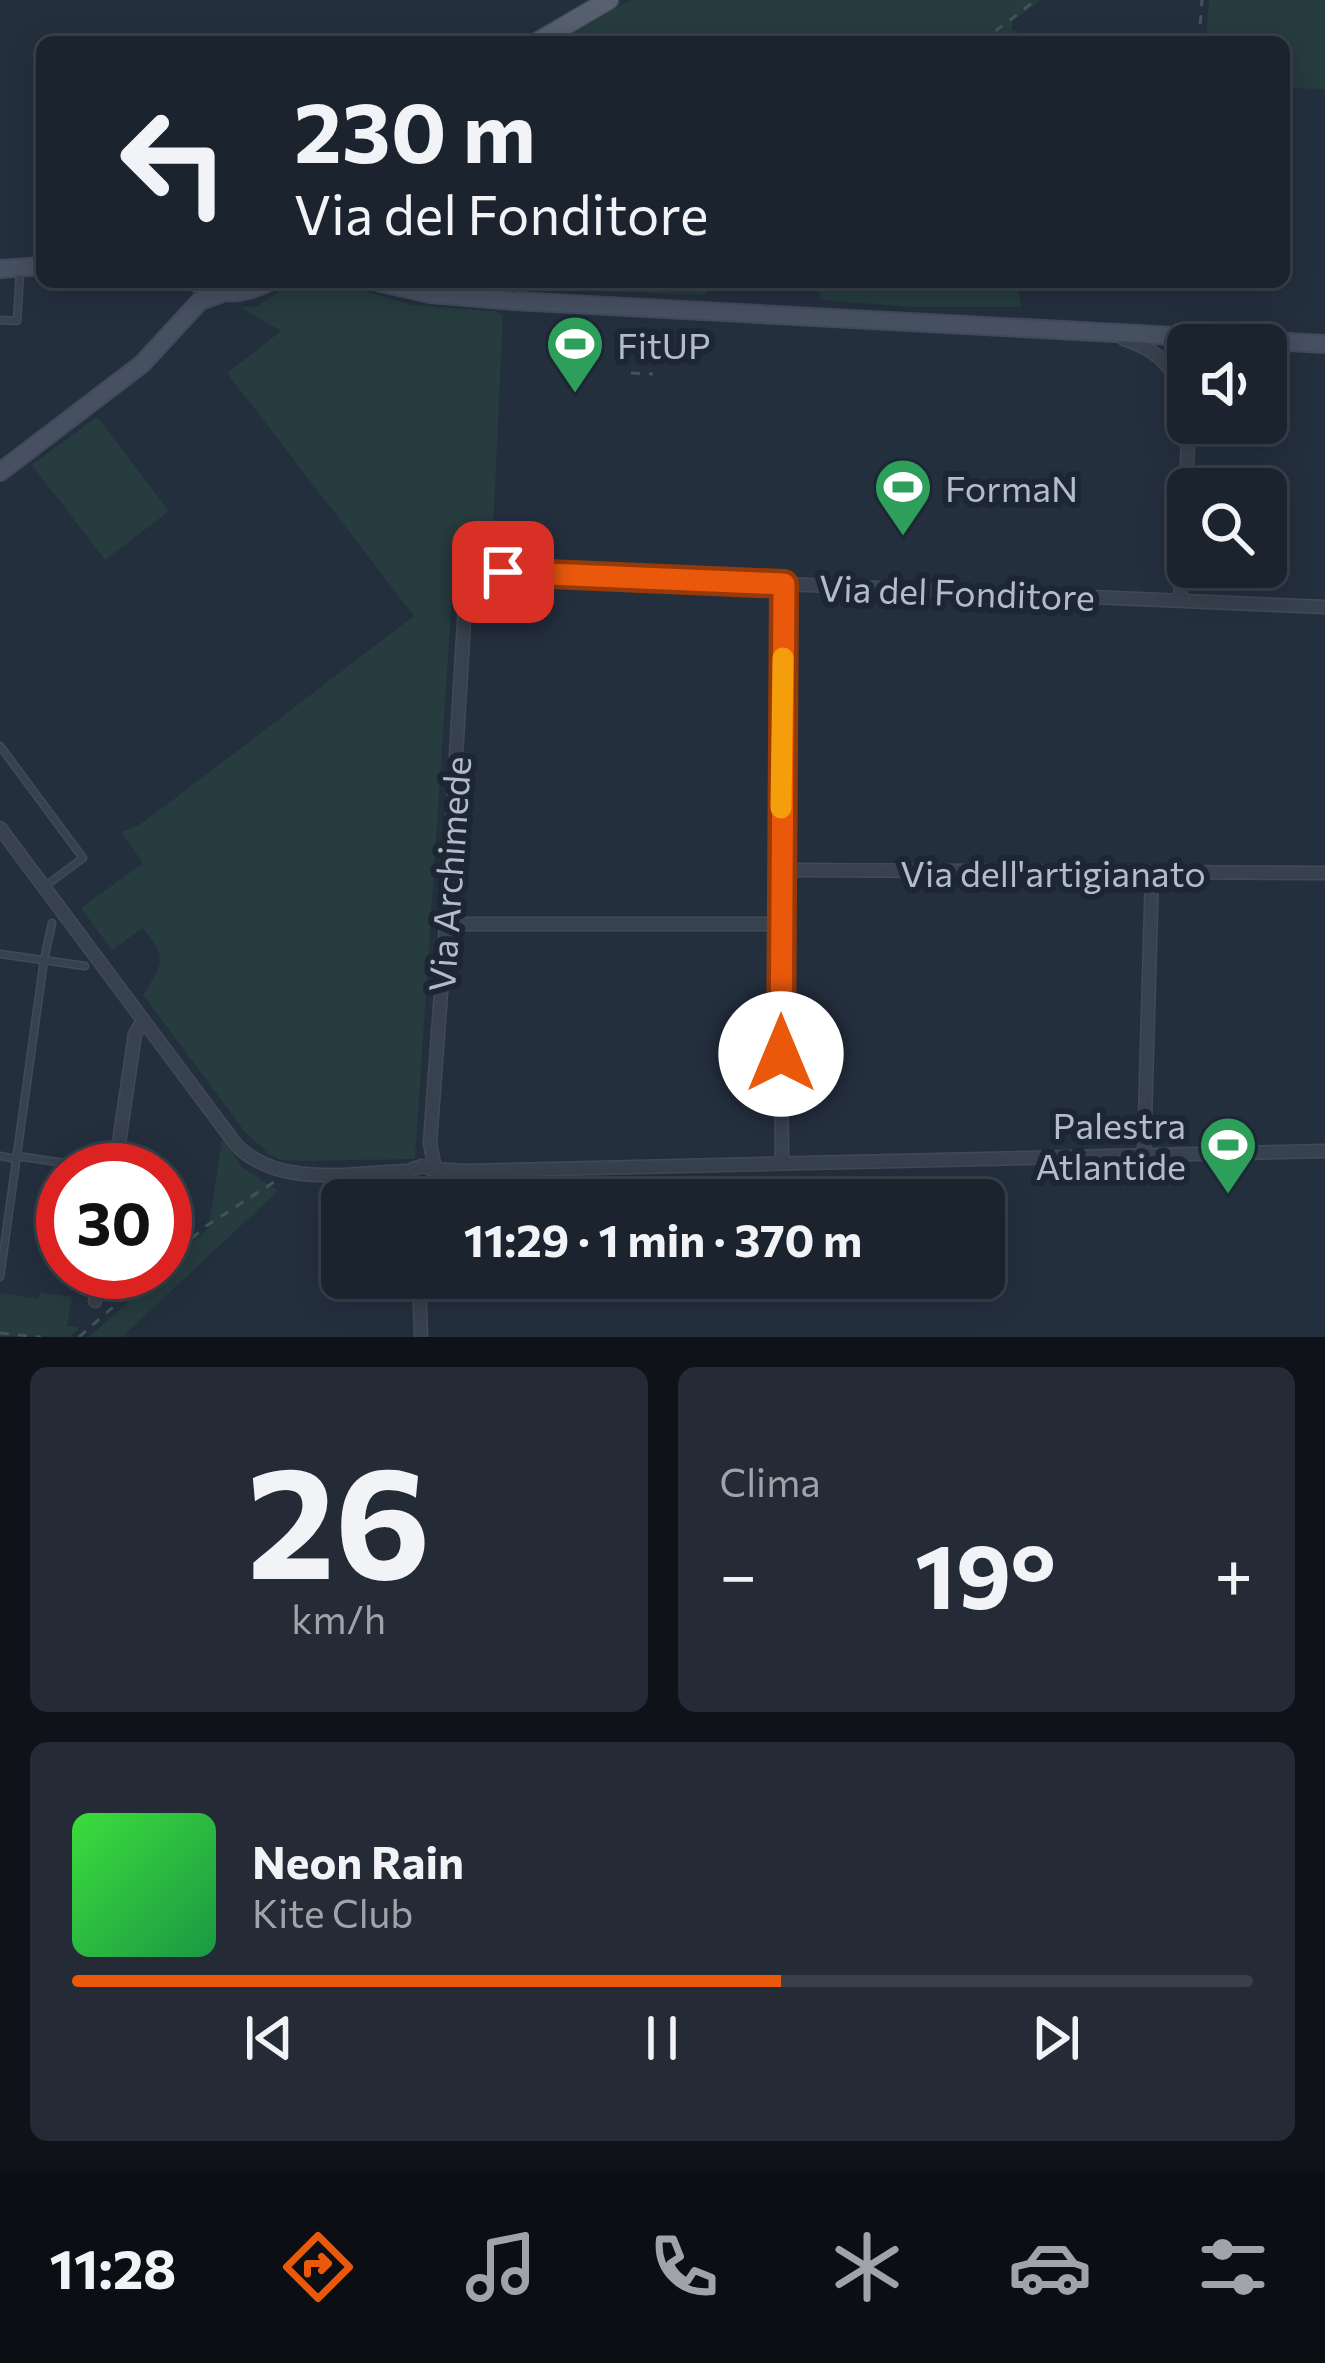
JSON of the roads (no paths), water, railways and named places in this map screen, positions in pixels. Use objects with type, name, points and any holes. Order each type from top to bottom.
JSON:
[{"type":"main road","points":[[547,36],[609,0]]},
{"type":"main road","points":[[0,268],[36,267]]},
{"type":"main road","points":[[179,321],[189,288]]},
{"type":"main road","points":[[207,288],[220,293]]},
{"type":"main road","points":[[0,472],[142,364],[200,301],[254,288]]},
{"type":"main road","points":[[431,288],[514,301],[1167,338]]},
{"type":"main road","points":[[1287,343],[1325,344]]},
{"type":"street","points":[[1094,331],[1133,342],[1158,354],[1167,365]]},
{"type":"street","points":[[1180,600],[1188,444]]},
{"type":"street","name":"Via del Fonditore","points":[[465,604],[475,580],[503,572],[1325,607]]},
{"type":"street","points":[[782,1163],[784,584]]},
{"type":"street","name":"Via Archimede","points":[[434,1169],[430,1143],[465,604]]},
{"type":"street","points":[[0,828],[237,1146],[252,1160],[285,1173],[368,1173],[425,1166],[464,1171],[1325,1151]]},
{"type":"street","name":"Via dell'artigianato","points":[[780,870],[1325,873]]},
{"type":"street","points":[[1144,1154],[1152,872]]},
{"type":"street","points":[[446,924],[780,925]]},
{"type":"street","points":[[117,1143],[135,1034],[143,1021]]},
{"type":"street","name":"Via Archimede","points":[[411,1170],[430,1143]]},
{"type":"street","points":[[434,1169],[437,1179]]},
{"type":"street","points":[[400,1179],[411,1170]]},
{"type":"street","points":[[451,1179],[464,1171]]},
{"type":"street","points":[[368,1173],[379,1179]]},
{"type":"street","points":[[419,1299],[421,1337]]},
{"type":"lane","points":[[0,320],[17,321],[20,268]]},
{"type":"lane","points":[[513,288],[514,301]]},
{"type":"lane","points":[[0,746],[83,858],[44,887]]},
{"type":"lane","points":[[0,1277],[52,923]]},
{"type":"lane","points":[[0,954],[85,966]]},
{"type":"lane","points":[[0,1156],[36,1160]]},
{"type":"place","name":"FitUP","points":[[575,395]]},
{"type":"place","name":"FormaN","points":[[903,538]]},
{"type":"place","name":"Palestra Atlantide","points":[[1228,1196]]}]
